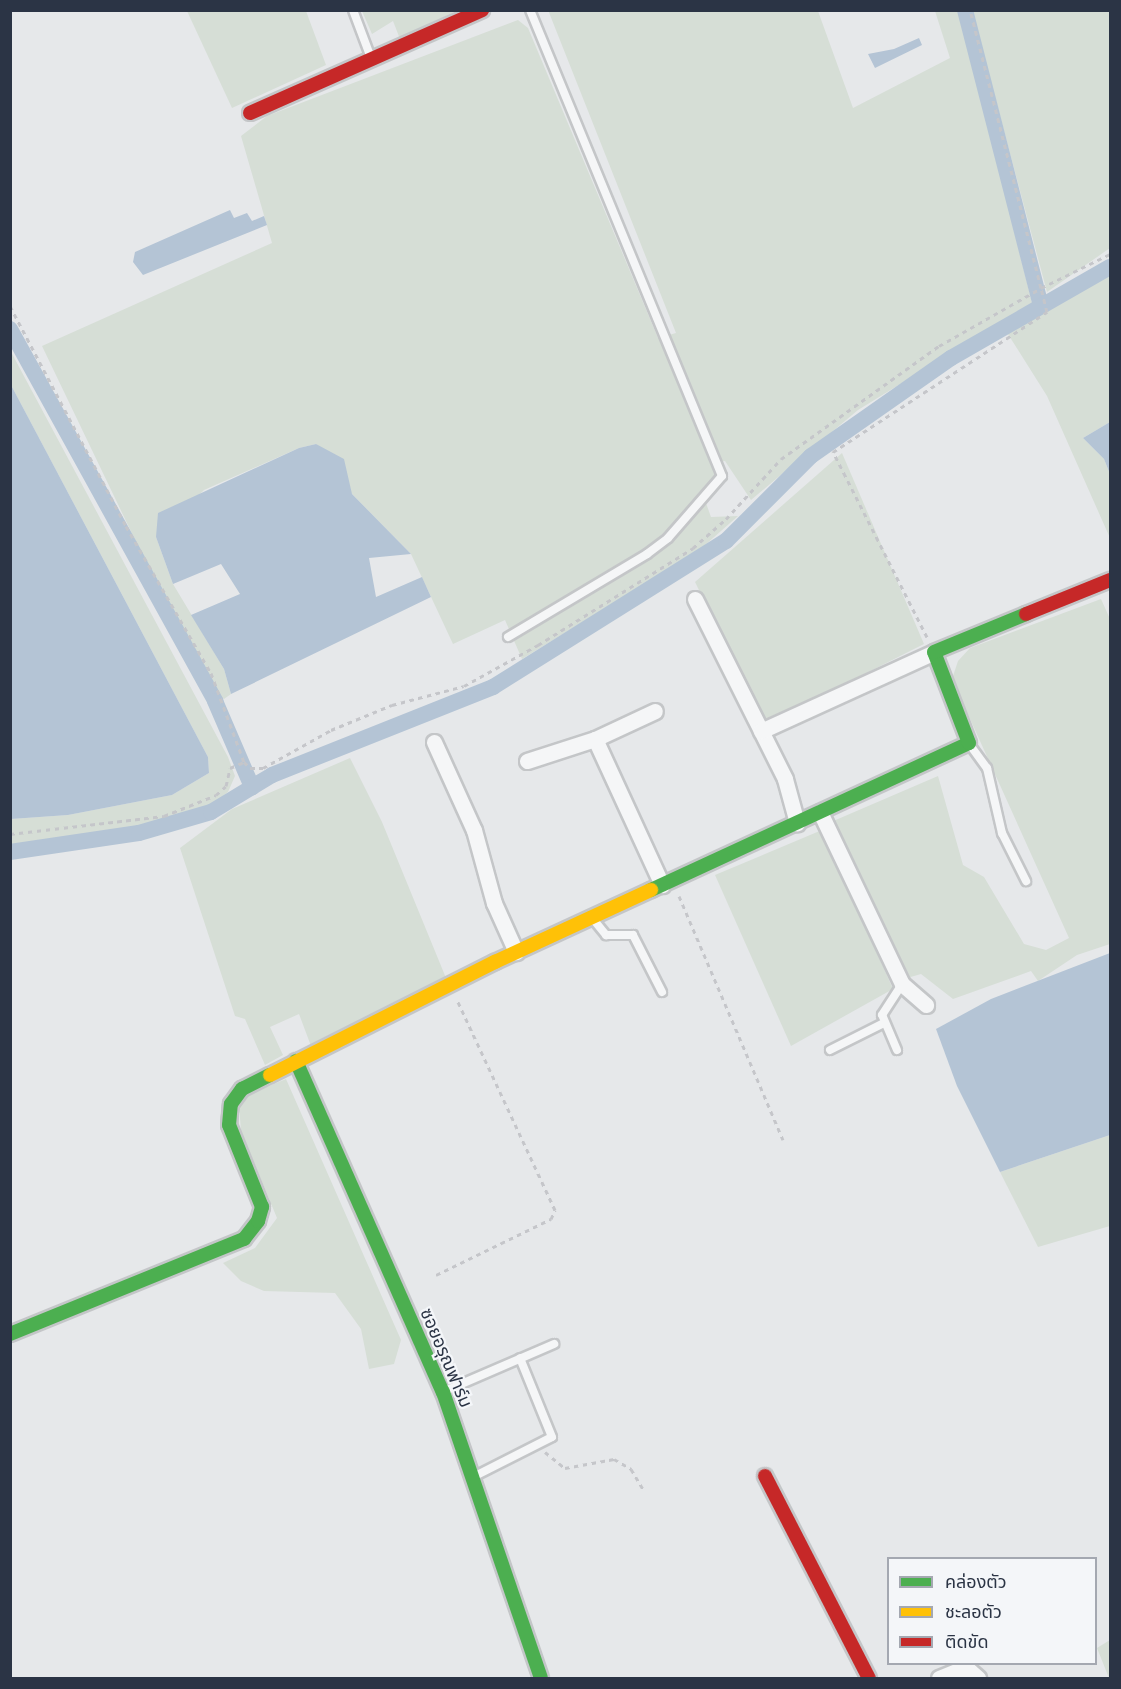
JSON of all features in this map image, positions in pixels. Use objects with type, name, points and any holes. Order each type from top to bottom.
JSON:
[{"type":"street","points":[[250,112],[482,10]]},
{"type":"street","points":[[761,731],[934,652],[1109,585]]},
{"type":"street","points":[[695,599],[785,778],[797,823]]},
{"type":"street","points":[[10,1334],[244,1239],[258,1221],[262,1207],[229,1125],[231,1104],[242,1089],[516,952],[969,743],[934,652]]},
{"type":"street","points":[[527,761],[596,739],[655,711]]},
{"type":"street","points":[[596,739],[667,883]]},
{"type":"street","points":[[434,742],[474,830],[494,903],[516,952]]},
{"type":"street","points":[[820,812],[902,984],[926,1005]]},
{"type":"street","name":"ซอยอรุณฟาร์ม","points":[[296,1061],[443,1392],[541,1678]]},
{"type":"street","points":[[765,1476],[869,1678]]},
{"type":"street","points":[[939,1678],[959,1670],[970,1671],[978,1678]]},
{"type":"lane","points":[[353,10],[372,59]]},
{"type":"lane","points":[[508,638],[647,554],[668,538],[722,476],[530,10]]},
{"type":"lane","points":[[969,743],[987,768],[1002,833],[1026,881]]},
{"type":"lane","points":[[592,918],[606,935],[633,935],[662,992]]},
{"type":"lane","points":[[897,1050],[882,1015],[902,984]]},
{"type":"lane","points":[[830,1050],[884,1023]]},
{"type":"lane","points":[[443,1392],[554,1344]]},
{"type":"lane","points":[[472,1477],[541,1445],[552,1437],[552,1430],[520,1358]]},
{"type":"path","points":[[934,652],[833,452],[1047,312],[970,10]]},
{"type":"path","points":[[10,306],[126,526],[212,673],[244,762],[250,768],[263,768],[331,730],[392,705],[464,686],[538,645],[693,549],[726,519],[781,459],[939,346],[1041,288],[1110,254]]},
{"type":"path","points":[[10,834],[164,816],[216,795],[226,786],[233,766],[244,762]]},
{"type":"path","points":[[667,883],[783,1140]]},
{"type":"path","points":[[436,1275],[551,1219],[555,1210],[450,985]]},
{"type":"path","points":[[541,1445],[548,1458],[565,1468],[601,1459],[622,1462],[643,1489]]},
{"type":"shaded area","points":[[548,10],[818,11],[853,108],[950,58],[935,11],[960,11],[1032,303],[858,410],[751,500],[725,461],[711,463],[716,474],[702,492],[711,517],[738,516],[696,553],[522,659],[505,620],[453,644],[411,554],[352,494],[316,444],[299,448],[204,490],[156,537],[173,584],[224,669],[231,694],[224,699],[213,692],[173,619],[42,346],[272,243],[241,136],[267,116],[518,20],[528,28],[658,338],[676,333]]},
{"type":"shaded area","points":[[187,11],[306,11],[326,65],[232,108]]},
{"type":"shaded area","points":[[362,11],[456,11],[400,39],[393,21],[372,34]]},
{"type":"shaded area","points":[[972,11],[1110,11],[1110,248],[1047,292]]},
{"type":"shaded area","points":[[1110,266],[1110,422],[1083,438],[1104,459],[1110,474],[1110,538],[1047,396],[1006,331]]},
{"type":"shaded area","points":[[10,350],[228,757],[235,776],[228,792],[210,806],[162,822],[11,845],[11,819],[68,815],[172,795],[209,773],[208,757],[11,385]]},
{"type":"shaded area","points":[[842,453],[924,644],[765,724],[695,582]]},
{"type":"shaded area","points":[[1101,599],[1110,619],[1110,944],[1077,955],[1038,981],[1031,971],[953,999],[921,974],[907,978],[831,822],[938,776],[963,865],[984,877],[1024,944],[1046,950],[1069,938],[952,679],[958,661],[970,648]]},
{"type":"shaded area","points":[[350,758],[382,822],[446,978],[311,1046],[299,1014],[270,1027],[283,1055],[265,1065],[245,1019],[235,1016],[180,848],[232,809]]},
{"type":"shaded area","points":[[822,830],[893,989],[791,1046],[715,875]]},
{"type":"shaded area","points":[[286,1079],[401,1340],[394,1364],[369,1369],[361,1329],[335,1293],[264,1291],[241,1281],[223,1263],[255,1248],[277,1218],[241,1131],[239,1106],[252,1093]]},
{"type":"shaded area","points":[[1110,1135],[1110,1226],[1038,1247],[1000,1172]]},
{"type":"shaded area","points":[[1110,1640],[1110,1678],[1109,1678],[1097,1648]]},
{"type":"water","points":[[919,38],[922,45],[875,68],[868,54],[894,49]]},
{"type":"water","points":[[230,210],[234,218],[247,213],[252,221],[264,216],[267,225],[143,275],[133,262],[135,252]]},
{"type":"water","points":[[11,385],[208,757],[209,773],[172,795],[68,815],[11,819]]},
{"type":"water","points":[[1110,422],[1110,474],[1104,459],[1083,438]]},
{"type":"water","points":[[316,444],[344,459],[352,494],[411,554],[369,558],[376,597],[422,577],[431,597],[231,694],[224,669],[191,615],[240,594],[221,564],[173,584],[156,537],[158,513],[299,448]]},
{"type":"water","points":[[1110,953],[1110,1135],[1000,1172],[957,1086],[936,1029],[991,999]]},
{"type":"waterway","points":[[965,10],[1041,305]]},
{"type":"waterway","points":[[10,852],[139,833],[211,812],[272,775],[493,687],[726,541],[811,456],[951,358],[1110,267]]},
{"type":"waterway","points":[[10,329],[215,701],[252,787]]},
{"type":"traffic: fast","points":[[651,890],[969,743],[934,652],[1026,614]]},
{"type":"traffic: fast","points":[[296,1061],[443,1392],[541,1678]]},
{"type":"traffic: fast","points":[[10,1334],[244,1239],[258,1221],[262,1207],[229,1125],[231,1104],[242,1089],[270,1075]]},
{"type":"traffic: slow","points":[[270,1075],[495,962],[651,890]]},
{"type":"traffic: jam","points":[[250,113],[482,10]]},
{"type":"traffic: jam","points":[[1026,614],[1110,580]]},
{"type":"traffic: jam","points":[[765,1476],[869,1678]]}]
